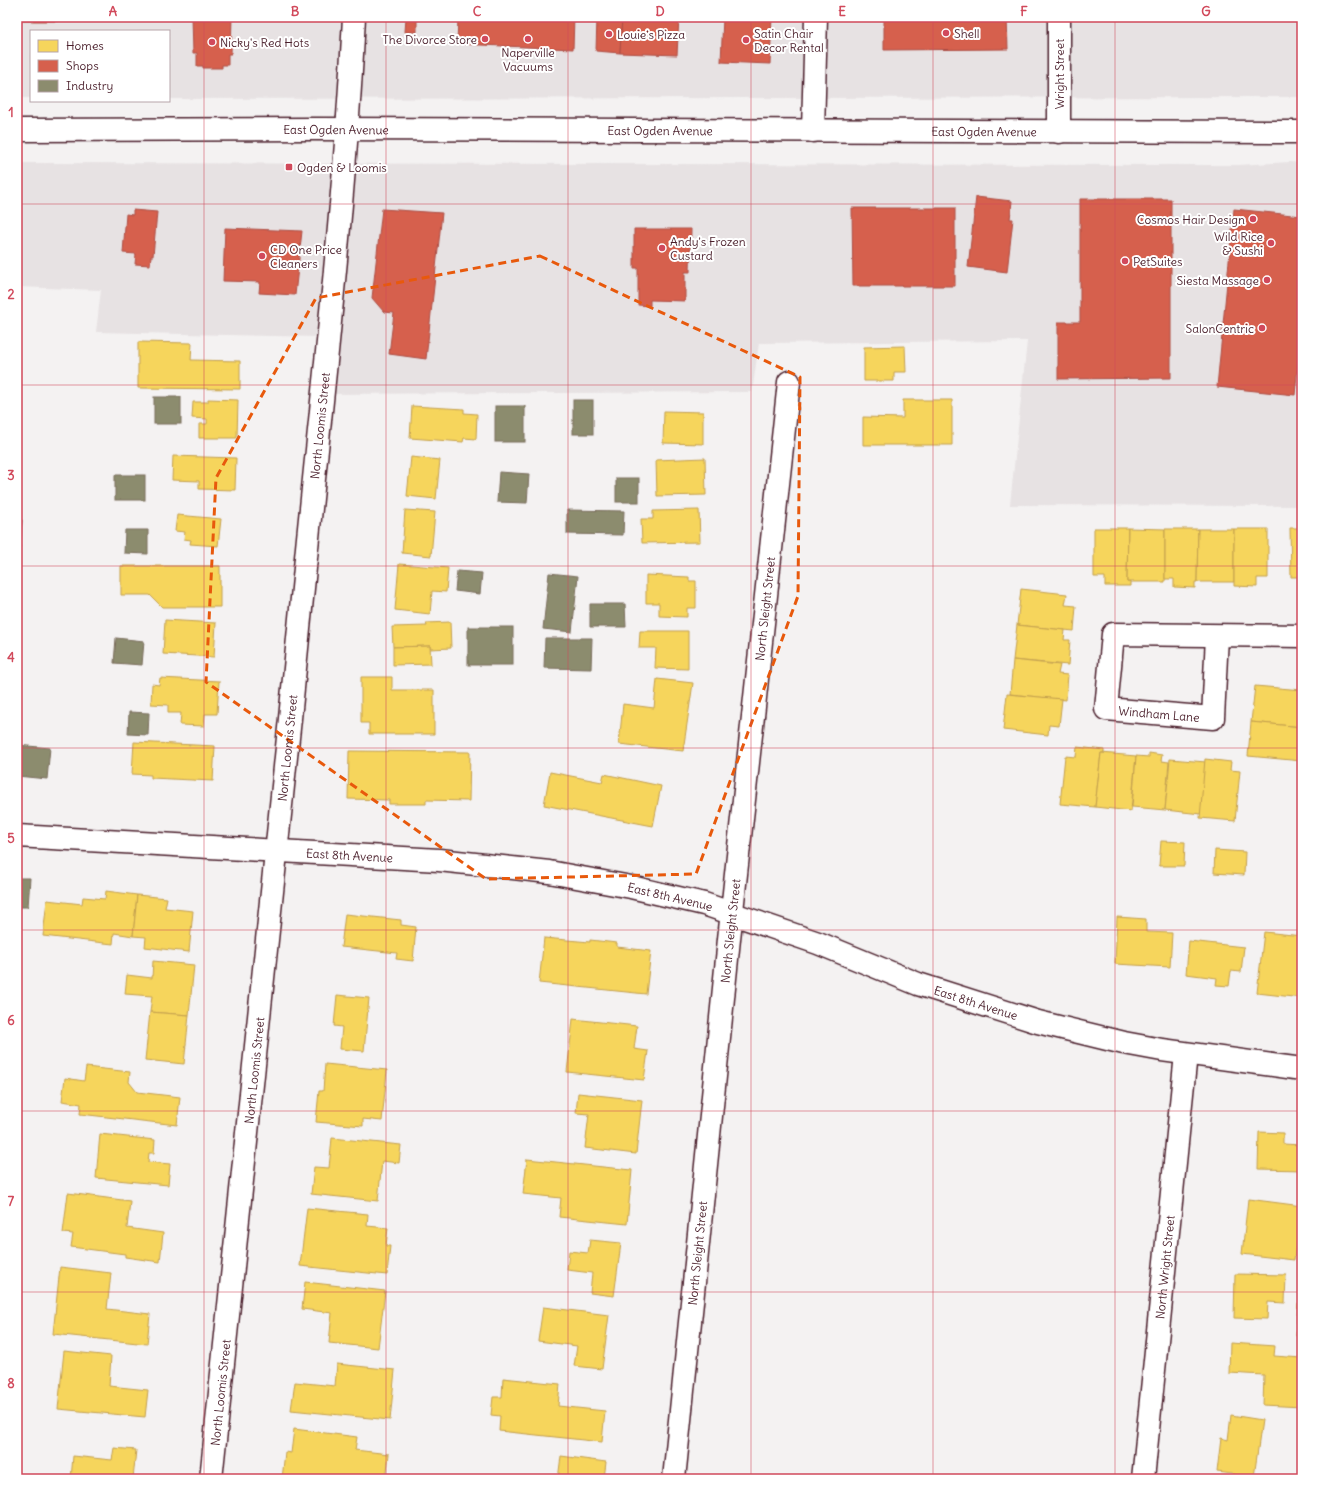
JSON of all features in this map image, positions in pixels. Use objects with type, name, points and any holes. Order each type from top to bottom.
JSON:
[{"type":"street","name":"North Loomis Street","points":[[211,1479],[277,851],[348,130],[354,17]]},
{"type":"street","points":[[813,131],[816,17]]},
{"type":"street","name":"Wright Street","points":[[1059,17],[1059,132]]},
{"type":"street","name":"East Ogden Avenue","points":[[17,130],[1302,132]]},
{"type":"street","name":"North Sleight Street","points":[[674,1479],[732,914],[789,382]]},
{"type":"street","name":"Windham Lane","points":[[1217,636],[1213,718],[1106,709],[1113,634],[1302,636]]},
{"type":"street","name":"East 8th Avenue","points":[[17,836],[439,860],[549,872],[631,887],[704,904],[818,943],[918,984],[1038,1022],[1117,1041],[1186,1054],[1302,1069]]},
{"type":"street","name":"North Wright Street","points":[[1143,1479],[1186,1054]]},
{"type":"highlighted area","points":[[540,256],[800,377],[798,596],[696,874],[486,879],[206,682],[216,478],[316,298]]},
{"type":"shaded area","points":[[17,17],[1302,17],[1302,97],[170,99],[170,30],[30,30],[30,98],[17,98]]},
{"type":"shaded area","points":[[1290,162],[1302,163],[1302,506],[1010,505],[1027,341],[759,343],[752,392],[314,394],[320,337],[96,332],[101,290],[17,287],[17,163],[1238,165]]},
{"type":"building: Homes","points":[[138,342],[192,343],[191,360],[240,361],[240,389],[138,388]]},
{"type":"building: Homes","points":[[905,346],[906,372],[894,372],[894,381],[864,381],[864,347]]},
{"type":"building: Homes","points":[[208,399],[238,400],[237,438],[199,438],[199,424],[207,424],[207,419],[192,418],[193,402],[208,402]]},
{"type":"building: Homes","points":[[903,400],[952,400],[952,445],[863,445],[863,417],[903,418]]},
{"type":"building: Homes","points":[[412,406],[464,409],[464,413],[477,414],[476,439],[464,438],[463,442],[410,438]]},
{"type":"building: Homes","points":[[664,411],[703,412],[703,444],[663,443]]},
{"type":"building: Homes","points":[[173,456],[236,458],[235,490],[199,489],[199,481],[172,480]]},
{"type":"building: Homes","points":[[411,457],[440,460],[436,499],[407,496]]},
{"type":"building: Homes","points":[[705,458],[706,495],[657,496],[656,460]]},
{"type":"building: Homes","points":[[405,510],[435,512],[431,556],[402,553]]},
{"type":"building: Homes","points":[[699,510],[700,542],[642,543],[641,519],[653,519],[653,511]]},
{"type":"building: Homes","points":[[177,515],[221,519],[218,546],[190,544],[191,540],[184,539],[185,532],[175,531]]},
{"type":"building: Homes","points":[[1094,528],[1128,528],[1127,582],[1130,582],[1130,586],[1105,586],[1105,577],[1094,577]]},
{"type":"building: Homes","points":[[1128,528],[1165,529],[1165,582],[1127,582]]},
{"type":"building: Homes","points":[[1290,528],[1302,528],[1302,584],[1301,577],[1291,577]]},
{"type":"building: Homes","points":[[1165,529],[1198,529],[1197,582],[1195,582],[1195,588],[1174,587],[1174,579],[1165,579]]},
{"type":"building: Homes","points":[[1198,529],[1234,529],[1234,582],[1197,582]]},
{"type":"building: Homes","points":[[1234,529],[1268,529],[1268,578],[1257,578],[1257,587],[1234,586]]},
{"type":"building: Homes","points":[[399,564],[448,568],[446,592],[432,591],[430,614],[395,610]]},
{"type":"building: Homes","points":[[121,566],[220,566],[220,607],[162,607],[150,595],[121,595]]},
{"type":"building: Homes","points":[[646,575],[689,577],[689,581],[696,581],[696,608],[687,608],[687,617],[659,616],[659,603],[646,603]]},
{"type":"building: Homes","points":[[1021,589],[1067,594],[1065,605],[1076,606],[1074,631],[1017,625]]},
{"type":"building: Homes","points":[[165,620],[216,623],[214,657],[163,654]]},
{"type":"building: Homes","points":[[450,622],[451,648],[430,649],[430,646],[393,647],[392,627],[427,626],[426,623]]},
{"type":"building: Homes","points":[[1017,625],[1065,630],[1064,640],[1070,640],[1068,665],[1013,660]]},
{"type":"building: Homes","points":[[640,631],[688,631],[688,669],[655,668],[656,648],[639,648]]},
{"type":"building: Homes","points":[[430,646],[431,664],[393,665],[393,647]]},
{"type":"building: Homes","points":[[1013,660],[1060,665],[1058,674],[1068,675],[1066,700],[1010,694]]},
{"type":"building: Homes","points":[[361,677],[392,677],[392,690],[434,690],[434,734],[369,734],[369,723],[361,723]]},
{"type":"building: Homes","points":[[160,678],[219,681],[217,714],[205,714],[204,726],[180,725],[181,713],[168,713],[168,705],[151,704],[152,684],[159,685]]},
{"type":"building: Homes","points":[[657,679],[693,683],[683,751],[619,744],[623,704],[654,708]]},
{"type":"building: Homes","points":[[1255,686],[1302,690],[1302,727],[1251,722]]},
{"type":"building: Homes","points":[[1007,694],[1062,699],[1059,726],[1049,725],[1048,735],[1003,730]]},
{"type":"building: Homes","points":[[1251,722],[1302,727],[1302,761],[1248,756]]},
{"type":"building: Homes","points":[[134,742],[215,746],[213,781],[151,778],[151,775],[132,774]]},
{"type":"building: Homes","points":[[1077,747],[1104,750],[1104,753],[1101,753],[1095,807],[1060,804],[1065,756],[1076,757]]},
{"type":"building: Homes","points":[[349,751],[470,752],[469,801],[426,800],[426,804],[389,804],[389,800],[348,799]]},
{"type":"building: Homes","points":[[1101,753],[1136,756],[1131,811],[1095,807]]},
{"type":"building: Homes","points":[[1149,753],[1162,755],[1161,761],[1169,762],[1165,810],[1132,807],[1136,756],[1149,757]]},
{"type":"building: Homes","points":[[1170,759],[1206,762],[1201,814],[1165,810]]},
{"type":"building: Homes","points":[[1205,759],[1231,762],[1230,770],[1240,771],[1235,821],[1200,818]]},
{"type":"building: Homes","points":[[550,772],[602,782],[604,774],[661,786],[653,826],[544,805]]},
{"type":"building: Homes","points":[[1161,841],[1185,842],[1184,866],[1159,866]]},
{"type":"building: Homes","points":[[1215,850],[1245,852],[1244,875],[1214,873]]},
{"type":"building: Homes","points":[[106,891],[137,895],[133,936],[114,933],[113,944],[43,936],[47,900],[82,904],[83,897],[105,899]]},
{"type":"building: Homes","points":[[137,895],[167,898],[165,908],[193,911],[189,952],[145,947],[146,937],[133,936]]},
{"type":"building: Homes","points":[[345,914],[401,920],[401,925],[416,927],[413,961],[396,959],[397,953],[341,947]]},
{"type":"building: Homes","points":[[1117,917],[1146,919],[1146,932],[1172,933],[1170,967],[1115,964]]},
{"type":"building: Homes","points":[[1264,932],[1302,936],[1302,998],[1257,993]]},
{"type":"building: Homes","points":[[544,938],[617,943],[617,947],[651,951],[646,994],[539,983]]},
{"type":"building: Homes","points":[[1189,941],[1244,947],[1241,972],[1231,971],[1229,986],[1216,985],[1217,978],[1186,974]]},
{"type":"building: Homes","points":[[153,961],[194,965],[189,1015],[150,1012],[152,996],[125,994],[127,975],[152,978]]},
{"type":"building: Homes","points":[[337,995],[369,998],[364,1051],[340,1049],[342,1027],[334,1026]]},
{"type":"building: Homes","points":[[150,1012],[189,1015],[184,1064],[145,1060]]},
{"type":"building: Homes","points":[[573,1019],[637,1026],[634,1049],[648,1051],[644,1080],[567,1072]]},
{"type":"building: Homes","points":[[325,1064],[387,1070],[382,1121],[363,1119],[363,1126],[316,1122],[319,1091],[323,1091]]},
{"type":"building: Homes","points":[[86,1067],[130,1072],[129,1082],[137,1092],[180,1097],[177,1125],[80,1114],[81,1104],[62,1101],[65,1078],[84,1081]]},
{"type":"building: Homes","points":[[578,1093],[642,1100],[636,1154],[585,1148],[589,1114],[576,1113]]},
{"type":"building: Homes","points":[[1259,1132],[1283,1133],[1283,1144],[1302,1145],[1302,1170],[1258,1169]]},
{"type":"building: Homes","points":[[100,1134],[155,1140],[154,1153],[149,1153],[148,1162],[170,1164],[168,1185],[96,1178]]},
{"type":"building: Homes","points":[[332,1138],[401,1145],[399,1163],[382,1161],[378,1201],[311,1194],[314,1167],[329,1168]]},
{"type":"building: Homes","points":[[527,1159],[632,1170],[627,1224],[559,1217],[561,1198],[523,1194]]},
{"type":"building: Homes","points":[[68,1193],[130,1201],[127,1228],[163,1233],[160,1262],[125,1257],[125,1254],[71,1247],[73,1234],[63,1233]]},
{"type":"building: Homes","points":[[1248,1199],[1302,1206],[1302,1245],[1296,1244],[1294,1260],[1242,1254]]},
{"type":"building: Homes","points":[[307,1208],[368,1214],[367,1226],[388,1228],[386,1246],[390,1246],[387,1275],[300,1266]]},
{"type":"building: Homes","points":[[590,1240],[621,1243],[614,1296],[590,1293],[592,1273],[567,1270],[569,1251],[588,1253]]},
{"type":"building: Homes","points":[[60,1267],[111,1273],[107,1309],[150,1314],[147,1344],[53,1334]]},
{"type":"building: Homes","points":[[1235,1274],[1286,1275],[1285,1303],[1268,1302],[1267,1319],[1234,1318]]},
{"type":"building: Homes","points":[[305,1282],[385,1291],[378,1348],[329,1343],[332,1313],[302,1309]]},
{"type":"building: Homes","points":[[1298,1303],[1302,1303],[1302,1336],[1296,1336]]},
{"type":"building: Homes","points":[[543,1307],[609,1315],[602,1369],[574,1366],[577,1346],[538,1341]]},
{"type":"building: Homes","points":[[1230,1343],[1275,1346],[1274,1356],[1302,1358],[1302,1407],[1263,1405],[1264,1375],[1229,1373]]},
{"type":"building: Homes","points":[[64,1351],[111,1356],[109,1386],[148,1390],[145,1417],[58,1409]]},
{"type":"building: Homes","points":[[337,1364],[395,1370],[390,1420],[291,1410],[295,1382],[335,1386]]},
{"type":"building: Homes","points":[[503,1378],[560,1384],[558,1406],[605,1411],[602,1442],[499,1431],[500,1416],[491,1415],[493,1397],[502,1397]]},
{"type":"building: Homes","points":[[1231,1415],[1262,1420],[1254,1477],[1217,1472],[1221,1438],[1228,1440]]},
{"type":"building: Homes","points":[[294,1429],[357,1437],[355,1450],[389,1454],[386,1479],[282,1479],[285,1452],[291,1453]]},
{"type":"building: Homes","points":[[114,1448],[136,1450],[133,1479],[71,1479],[73,1456],[112,1460]]},
{"type":"building: Homes","points":[[561,1456],[606,1462],[604,1479],[558,1479]]},
{"type":"building: Shops","points":[[17,17],[57,17],[57,21],[17,21]]},
{"type":"building: Shops","name":"Nicky's Red Hots","points":[[192,17],[232,17],[231,54],[228,54],[228,65],[222,65],[222,68],[203,68],[203,66],[197,66],[197,53],[193,53]]},
{"type":"building: Shops","points":[[458,17],[574,17],[573,49],[457,44]]},
{"type":"building: Shops","name":"Louie's Pizza","points":[[597,17],[622,17],[620,53],[596,51]]},
{"type":"building: Shops","points":[[622,17],[679,17],[677,55],[620,53]]},
{"type":"building: Shops","name":"Satin Chair Decor Rental","points":[[723,17],[772,17],[770,64],[721,62]]},
{"type":"building: Shops","name":"Shell","points":[[884,17],[1007,17],[1008,49],[884,50]]},
{"type":"building: Shops","points":[[406,18],[417,18],[417,32],[405,32]]},
{"type":"building: Shops","points":[[976,197],[1012,201],[1010,219],[1013,219],[1007,272],[968,267]]},
{"type":"building: Shops","name":"PetSuites","points":[[1080,199],[1171,199],[1171,378],[1058,379],[1058,322],[1080,322]]},
{"type":"building: Shops","points":[[852,208],[955,208],[955,286],[853,286]]},
{"type":"building: Shops","points":[[382,209],[442,213],[426,359],[389,354],[394,313],[384,312],[372,298]]},
{"type":"building: Shops","points":[[1234,209],[1302,216],[1302,324],[1295,395],[1217,387]]},
{"type":"building: Shops","points":[[133,210],[157,212],[153,256],[151,256],[150,265],[135,264],[136,254],[123,253],[126,214],[133,215]]},
{"type":"building: Shops","name":"CD One Price Cleaners","points":[[225,228],[302,231],[295,295],[259,293],[260,282],[223,281]]},
{"type":"building: Shops","name":"Andy's Frozen Custard","points":[[634,229],[691,229],[690,272],[685,272],[685,301],[650,300],[650,306],[638,305],[638,268],[634,268]]},
{"type":"building: Industry","points":[[154,397],[181,397],[181,424],[154,424]]},
{"type":"building: Industry","points":[[573,400],[593,400],[593,434],[573,434]]},
{"type":"building: Industry","points":[[495,406],[525,406],[525,442],[495,442]]},
{"type":"building: Industry","points":[[499,472],[529,474],[527,503],[497,502]]},
{"type":"building: Industry","points":[[115,475],[145,475],[145,500],[115,500]]},
{"type":"building: Industry","points":[[616,478],[639,478],[639,502],[616,502]]},
{"type":"building: Industry","points":[[567,510],[624,511],[623,535],[567,534]]},
{"type":"building: Industry","points":[[17,520],[22,520],[20,547],[17,547]]},
{"type":"building: Industry","points":[[125,530],[148,530],[148,554],[124,553]]},
{"type":"building: Industry","points":[[457,571],[482,573],[480,594],[455,591]]},
{"type":"building: Industry","points":[[549,573],[578,576],[572,632],[543,629]]},
{"type":"building: Industry","points":[[17,575],[19,575],[17,602]]},
{"type":"building: Industry","points":[[590,604],[625,604],[626,627],[590,627]]},
{"type":"building: Industry","points":[[468,627],[513,627],[513,665],[468,665]]},
{"type":"building: Industry","points":[[116,638],[144,641],[142,665],[114,663]]},
{"type":"building: Industry","points":[[545,638],[592,638],[591,669],[544,668]]},
{"type":"building: Industry","points":[[129,712],[149,713],[148,735],[128,734]]},
{"type":"building: Industry","points":[[17,745],[50,748],[47,779],[17,776]]},
{"type":"building: Industry","points":[[17,878],[30,878],[28,907],[17,907]]},
{"type":"place","name":"Shell","points":[[946,33]]},
{"type":"place","name":"Louie's Pizza","points":[[609,34]]},
{"type":"place","name":"The Divorce Store","points":[[485,39]]},
{"type":"place","name":"Naperville Vacuums","points":[[528,39]]},
{"type":"place","name":"Satin Chair Decor Rental","points":[[746,40]]},
{"type":"place","name":"Nicky's Red Hots","points":[[212,42]]},
{"type":"place","name":"Ogden & Loomis","points":[[289,167]]},
{"type":"place","name":"Cosmos Hair Design","points":[[1253,219]]},
{"type":"place","name":"Wild Rice & Sushi","points":[[1271,243]]},
{"type":"place","name":"Andy's Frozen Custard","points":[[662,248]]},
{"type":"place","name":"CD One Price Cleaners","points":[[262,256]]},
{"type":"place","name":"PetSuites","points":[[1125,261]]},
{"type":"place","name":"Siesta Massage","points":[[1267,280]]},
{"type":"place","name":"SalonCentric","points":[[1262,328]]}]
